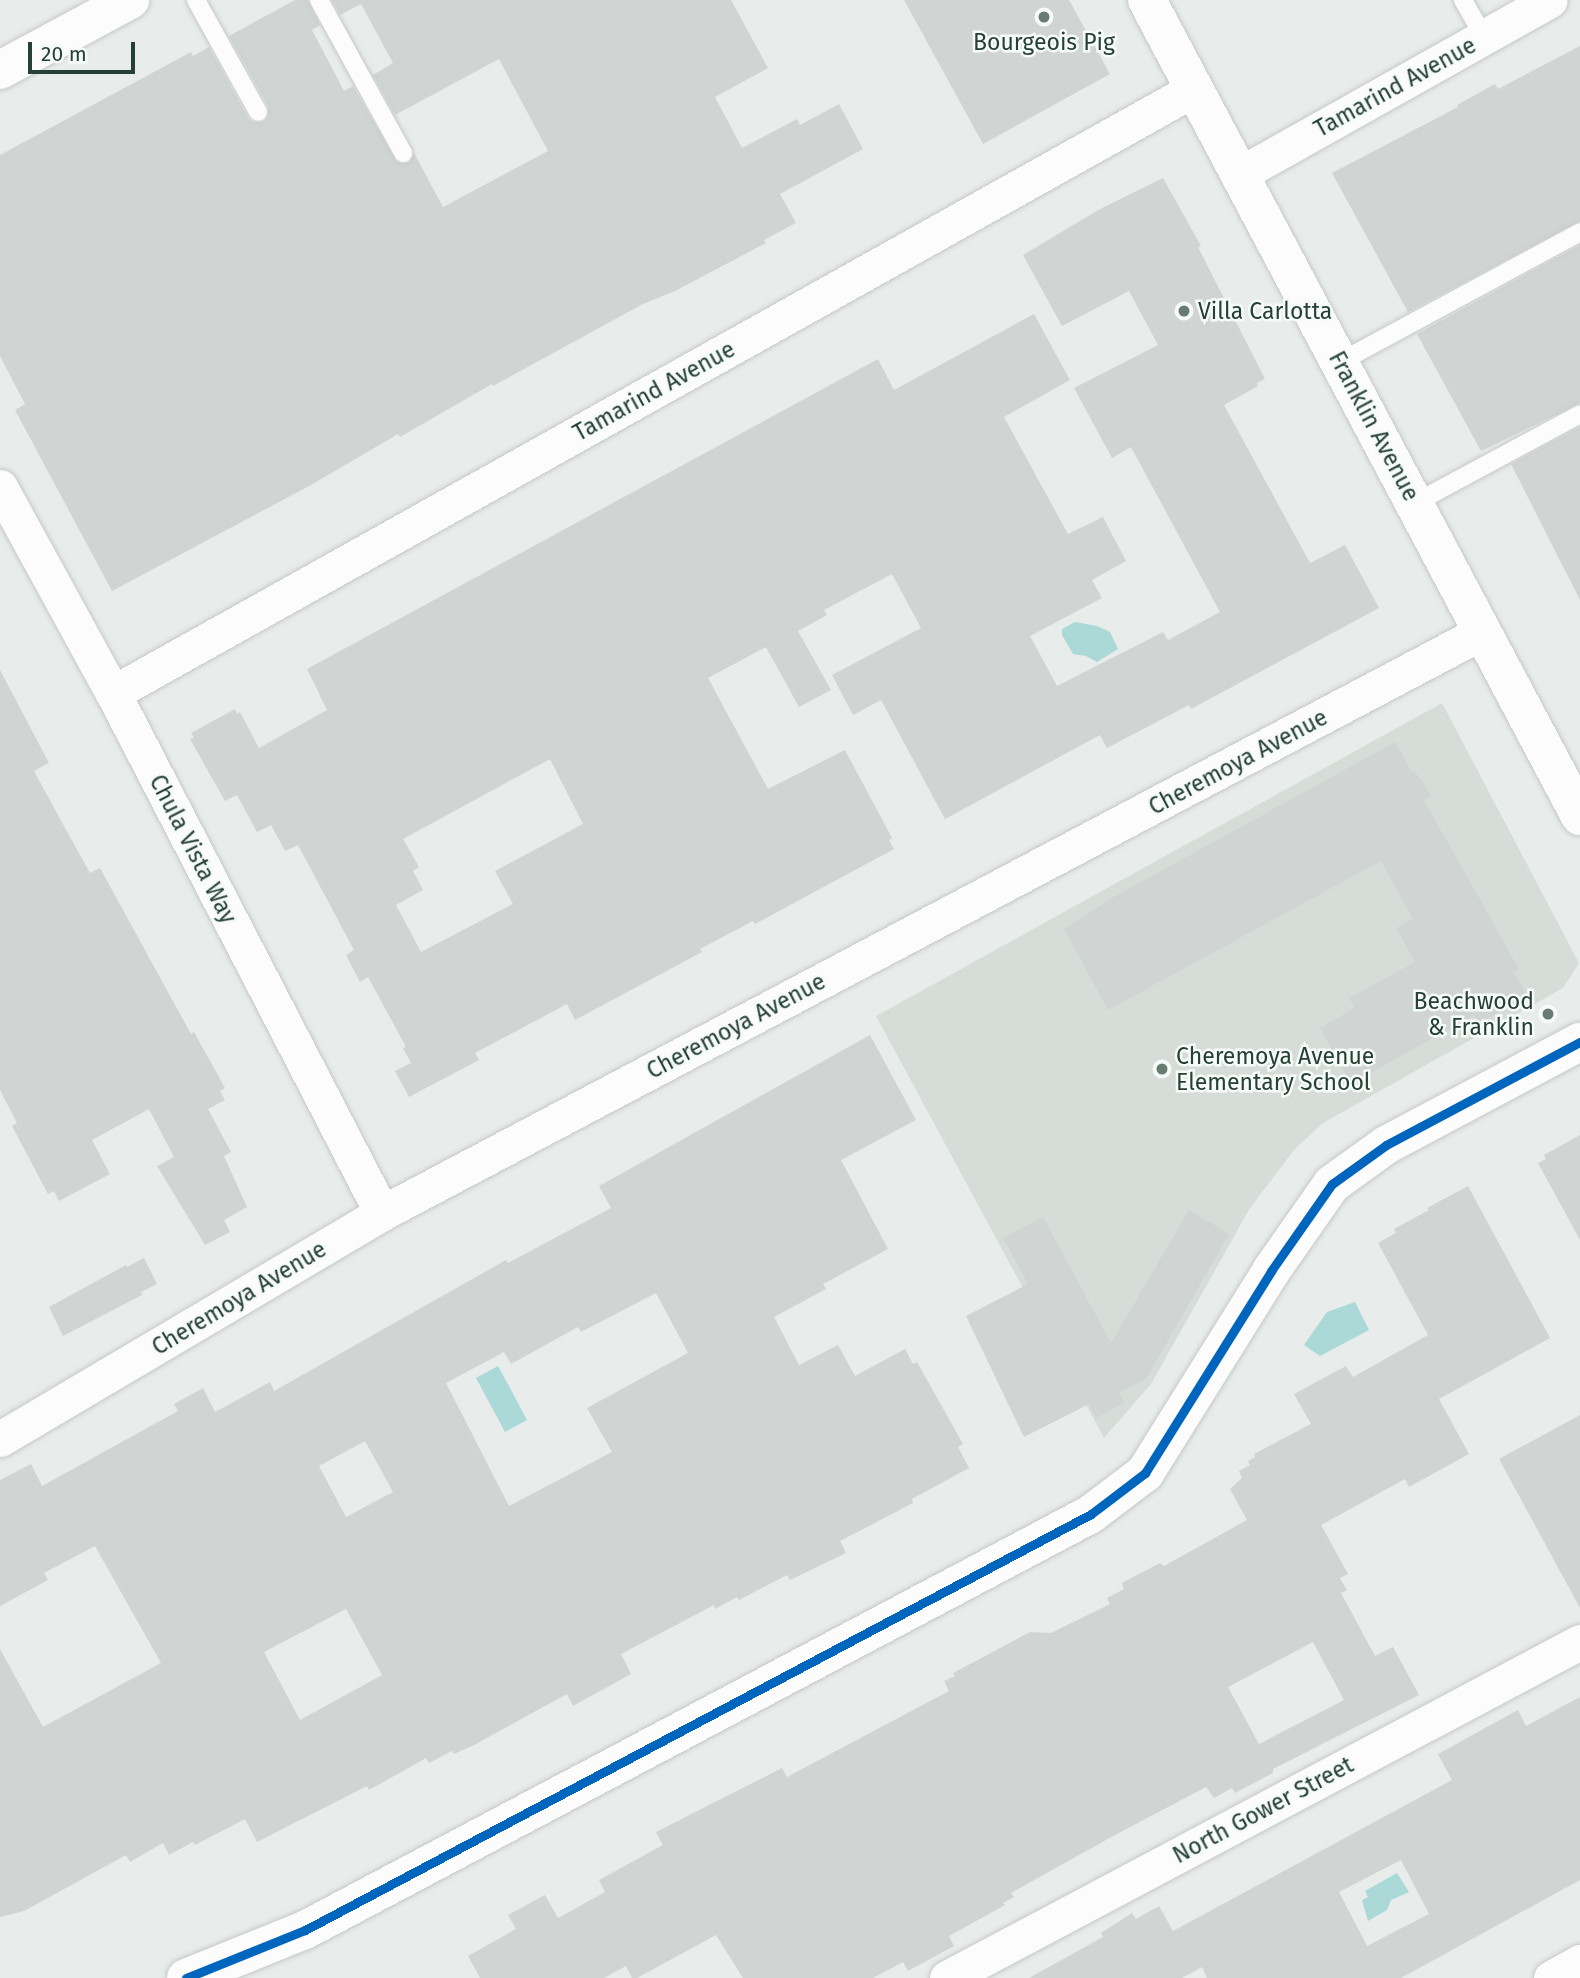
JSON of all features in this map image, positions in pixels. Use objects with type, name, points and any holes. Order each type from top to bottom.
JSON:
[{"type":"street","points":[[0,70],[130,0]]},
{"type":"street","name":"Franklin Avenue","points":[[1147,0],[1580,816]]},
{"type":"street","name":"Tamarind Avenue","points":[[1240,174],[1550,0]]},
{"type":"street","name":"Tamarind Avenue","points":[[113,693],[1195,89]]},
{"type":"street","name":"Chula Vista Way","points":[[0,487],[113,693],[382,1213]]},
{"type":"street","name":"Cheremoya Avenue","points":[[0,1439],[382,1213],[1482,632]]},
{"type":"street","points":[[186,1978],[305,1930],[1091,1514],[1145,1473],[1271,1271],[1332,1184],[1386,1145],[1580,1042]]},
{"type":"street","name":"North Gower Street","points":[[947,1978],[1580,1642]]},
{"type":"street","points":[[1551,1978],[1580,1962]]},
{"type":"lane","points":[[196,0],[258,112]]},
{"type":"lane","points":[[319,0],[403,153]]},
{"type":"lane","points":[[1463,0],[1484,37]]},
{"type":"lane","points":[[1340,362],[1580,232]]},
{"type":"lane","points":[[1415,503],[1580,414]]},
{"type":"shaded area","name":"Cheremoya Avenue Elementary School","points":[[1442,703],[1579,963],[1563,988],[1323,1123],[1294,1150],[1250,1208],[1151,1384],[1104,1438],[876,1016]]},
{"type":"water","points":[[1075,622],[1097,626],[1110,632],[1118,649],[1097,662],[1086,656],[1073,654],[1062,635],[1062,629]]},
{"type":"water","points":[[1355,1302],[1369,1330],[1320,1356],[1304,1345],[1327,1312]]},
{"type":"water","points":[[498,1366],[527,1420],[505,1432],[476,1378]]},
{"type":"water","points":[[1397,1873],[1409,1892],[1391,1900],[1387,1910],[1368,1921],[1362,1900],[1368,1897],[1365,1891]]},
{"type":"building","points":[[295,0],[308,0],[320,25],[312,30],[344,91],[353,86],[397,162],[408,163],[414,153],[443,207],[548,151],[499,59],[395,115],[373,75],[393,63],[361,4],[340,15],[332,0],[731,0],[768,68],[715,97],[742,148],[797,119],[800,125],[839,104],[863,149],[780,194],[796,223],[764,240],[766,243],[675,291],[643,304],[493,386],[492,384],[400,437],[398,434],[311,485],[112,591],[15,410],[25,404],[0,356],[0,155],[191,52],[193,56],[209,47],[248,118],[253,122],[263,122],[268,117],[268,106],[229,36]]},
{"type":"building","points":[[904,0],[1069,0],[1110,74],[983,144]]},
{"type":"building","points":[[1580,46],[1580,221],[1408,312],[1332,173],[1458,107],[1457,105],[1495,84],[1498,89]]},
{"type":"building","points":[[1163,178],[1201,246],[1198,247],[1265,379],[1257,383],[1258,386],[1224,405],[1310,563],[1345,545],[1379,608],[1191,709],[1189,705],[1107,748],[1100,735],[945,819],[881,700],[853,715],[832,675],[921,628],[892,574],[824,610],[827,615],[798,631],[831,690],[799,707],[766,647],[708,678],[768,789],[845,750],[892,838],[889,840],[894,849],[755,924],[753,921],[700,949],[702,952],[575,1020],[567,1004],[475,1053],[479,1060],[409,1097],[395,1071],[411,1063],[403,1048],[406,1047],[368,977],[360,982],[346,955],[354,950],[298,845],[285,851],[271,825],[257,832],[237,795],[225,801],[190,739],[194,738],[191,733],[235,709],[237,714],[240,712],[259,748],[327,710],[307,669],[878,359],[894,390],[1034,314],[1070,380],[1004,417],[1068,534],[1103,517],[1126,561],[1092,580],[1102,598],[1030,636],[1057,686],[1163,632],[1168,640],[1220,612],[1131,447],[1112,458],[1074,388],[1158,345],[1129,291],[1062,326],[1023,255],[1100,209]],"holes":[[[550,759],[583,824],[495,871],[513,904],[421,952],[396,905],[423,890],[413,871],[419,867],[403,839]]]},
{"type":"building","points":[[1580,245],[1580,403],[1481,451],[1417,334]]},
{"type":"building","points":[[1580,427],[1580,600],[1511,464]]},
{"type":"building","points":[[0,670],[49,763],[34,771],[90,873],[100,868],[191,1034],[194,1032],[225,1088],[220,1091],[225,1100],[208,1109],[231,1152],[224,1156],[247,1207],[224,1220],[230,1232],[205,1245],[157,1166],[174,1157],[149,1109],[92,1140],[110,1174],[59,1201],[54,1191],[48,1194],[12,1126],[17,1123],[0,1090]]},
{"type":"building","points":[[1395,742],[1412,772],[1415,771],[1432,796],[1424,800],[1519,969],[1514,972],[1527,996],[1479,1023],[1474,1015],[1351,1084],[1320,1028],[1354,1008],[1349,998],[1415,962],[1396,928],[1413,919],[1381,861],[1108,1010],[1064,929],[1112,898]]},
{"type":"building","points":[[870,1035],[916,1120],[841,1160],[888,1249],[823,1284],[826,1289],[774,1317],[799,1365],[838,1345],[855,1376],[905,1349],[913,1364],[917,1362],[963,1444],[958,1447],[969,1468],[912,1499],[913,1503],[840,1541],[846,1553],[790,1580],[787,1575],[739,1600],[737,1597],[715,1609],[714,1605],[621,1654],[631,1674],[573,1706],[567,1694],[474,1745],[454,1754],[452,1751],[429,1763],[426,1758],[369,1790],[367,1786],[257,1842],[245,1819],[169,1855],[163,1843],[130,1862],[126,1855],[24,1911],[0,1917],[0,1649],[43,1727],[161,1663],[95,1546],[44,1573],[48,1580],[0,1606],[0,1480],[31,1464],[42,1486],[178,1411],[174,1404],[203,1388],[215,1412],[270,1382],[274,1391],[506,1260],[508,1263],[611,1208],[599,1186]],"holes":[[[656,1293],[688,1353],[587,1408],[612,1452],[509,1506],[446,1383],[504,1352],[511,1364],[578,1327],[581,1332]],[[365,1441],[393,1492],[346,1517],[319,1466]],[[346,1609],[382,1675],[300,1720],[264,1652]]]},
{"type":"building","points":[[1580,1135],[1580,1240],[1538,1163],[1546,1159],[1544,1155]]},
{"type":"building","points":[[1468,1186],[1550,1338],[1439,1399],[1469,1454],[1409,1487],[1405,1479],[1321,1525],[1348,1574],[1340,1578],[1347,1590],[1341,1593],[1375,1656],[1393,1647],[1419,1695],[1273,1769],[1273,1773],[1235,1793],[1232,1788],[1214,1798],[1206,1787],[1115,1835],[1011,1893],[1014,1897],[1003,1903],[1005,1905],[949,1936],[954,1946],[908,1971],[903,1962],[873,1978],[743,1978],[716,1935],[637,1978],[632,1978],[626,1966],[604,1978],[480,1978],[468,1956],[516,1929],[508,1915],[545,1895],[558,1918],[605,1892],[599,1880],[663,1845],[656,1832],[782,1768],[787,1777],[949,1691],[944,1681],[955,1676],[953,1673],[1030,1632],[1051,1633],[1110,1604],[1107,1598],[1124,1589],[1122,1583],[1160,1563],[1164,1566],[1247,1520],[1230,1489],[1242,1478],[1239,1471],[1250,1465],[1248,1461],[1255,1457],[1254,1454],[1311,1424],[1294,1394],[1346,1366],[1353,1377],[1428,1335],[1378,1243],[1396,1233],[1394,1229],[1429,1210],[1427,1208]],"holes":[[[1313,1642],[1344,1700],[1259,1744],[1228,1687]]]},
{"type":"building","points":[[1189,1210],[1229,1234],[1146,1379],[1119,1393],[1124,1403],[1096,1418],[1089,1404],[1024,1437],[966,1316],[1028,1284],[1003,1238],[1043,1217],[1111,1343]]},
{"type":"building","points":[[144,1258],[157,1284],[141,1292],[142,1295],[63,1336],[49,1307]]},
{"type":"building","points":[[1580,1415],[1580,1608],[1499,1459]]},
{"type":"building","points":[[1580,1697],[1580,1880],[1401,1978],[1207,1978],[1202,1967],[1182,1978],[1029,1978],[1103,1937],[1101,1933],[1132,1913],[1136,1919],[1159,1906],[1173,1931],[1452,1780],[1438,1754],[1518,1710],[1526,1726]],"holes":[[[1401,1860],[1429,1914],[1367,1946],[1339,1892]]]},
{"type":"transit line","points":[[186,1978],[305,1930],[1091,1514],[1145,1473],[1271,1271],[1332,1184],[1386,1145],[1580,1042]]},
{"type":"place","name":"Bourgeois Pig","points":[[1044,17]]},
{"type":"place","name":"Villa Carlotta","points":[[1184,311]]},
{"type":"place","name":"Beachwood & Franklin","points":[[1548,1014]]},
{"type":"place","name":"Cheremoya Avenue Elementary School","points":[[1162,1069]]}]
